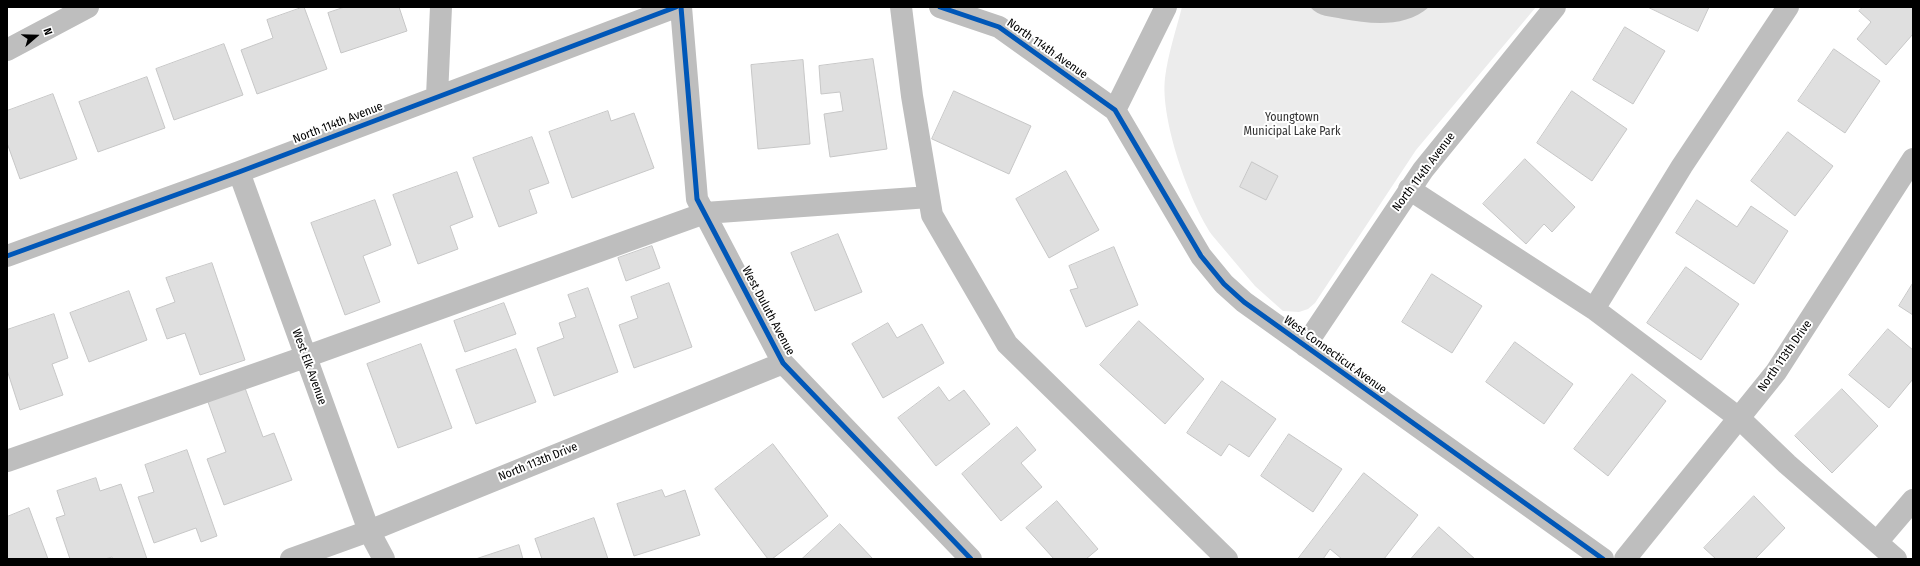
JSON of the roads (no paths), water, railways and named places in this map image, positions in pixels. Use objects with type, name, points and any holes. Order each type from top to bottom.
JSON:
[{"type":"street","points":[[7,50],[88,7]]},
{"type":"street","points":[[437,96],[441,7]]},
{"type":"street","name":"North 114th Avenue","points":[[7,256],[239,172],[676,7]]},
{"type":"street","name":"West Duluth Avenue","points":[[681,7],[697,199],[783,363],[971,559]]},
{"type":"street","points":[[901,7],[912,96],[932,215],[1007,344],[1227,559]]},
{"type":"street","name":"North 114th Avenue","points":[[940,7],[999,27],[1115,110]]},
{"type":"street","points":[[1115,110],[1166,7]]},
{"type":"street","name":"North 114th Avenue","points":[[1305,346],[1409,189],[1554,7]]},
{"type":"street","points":[[1594,309],[1682,166],[1788,7]]},
{"type":"street","name":"West Connecticut Avenue","points":[[1115,110],[1201,256],[1224,284],[1244,302],[1603,559]]},
{"type":"street","name":"North 113th Drive","points":[[1625,559],[1776,372],[1913,159]]},
{"type":"street","name":"West Elk Avenue","points":[[239,172],[369,531],[384,559]]},
{"type":"street","points":[[1409,189],[1594,309],[1739,418],[1787,464],[1896,559]]},
{"type":"street","points":[[7,461],[305,357],[705,213],[929,197]]},
{"type":"street","name":"North 113th Drive","points":[[291,559],[369,531],[783,363]]},
{"type":"street","points":[[1877,542],[1913,500]]},
{"type":"park label","name":"Youngtown Municipal Lake Park","points":[[1292,125]]}]
